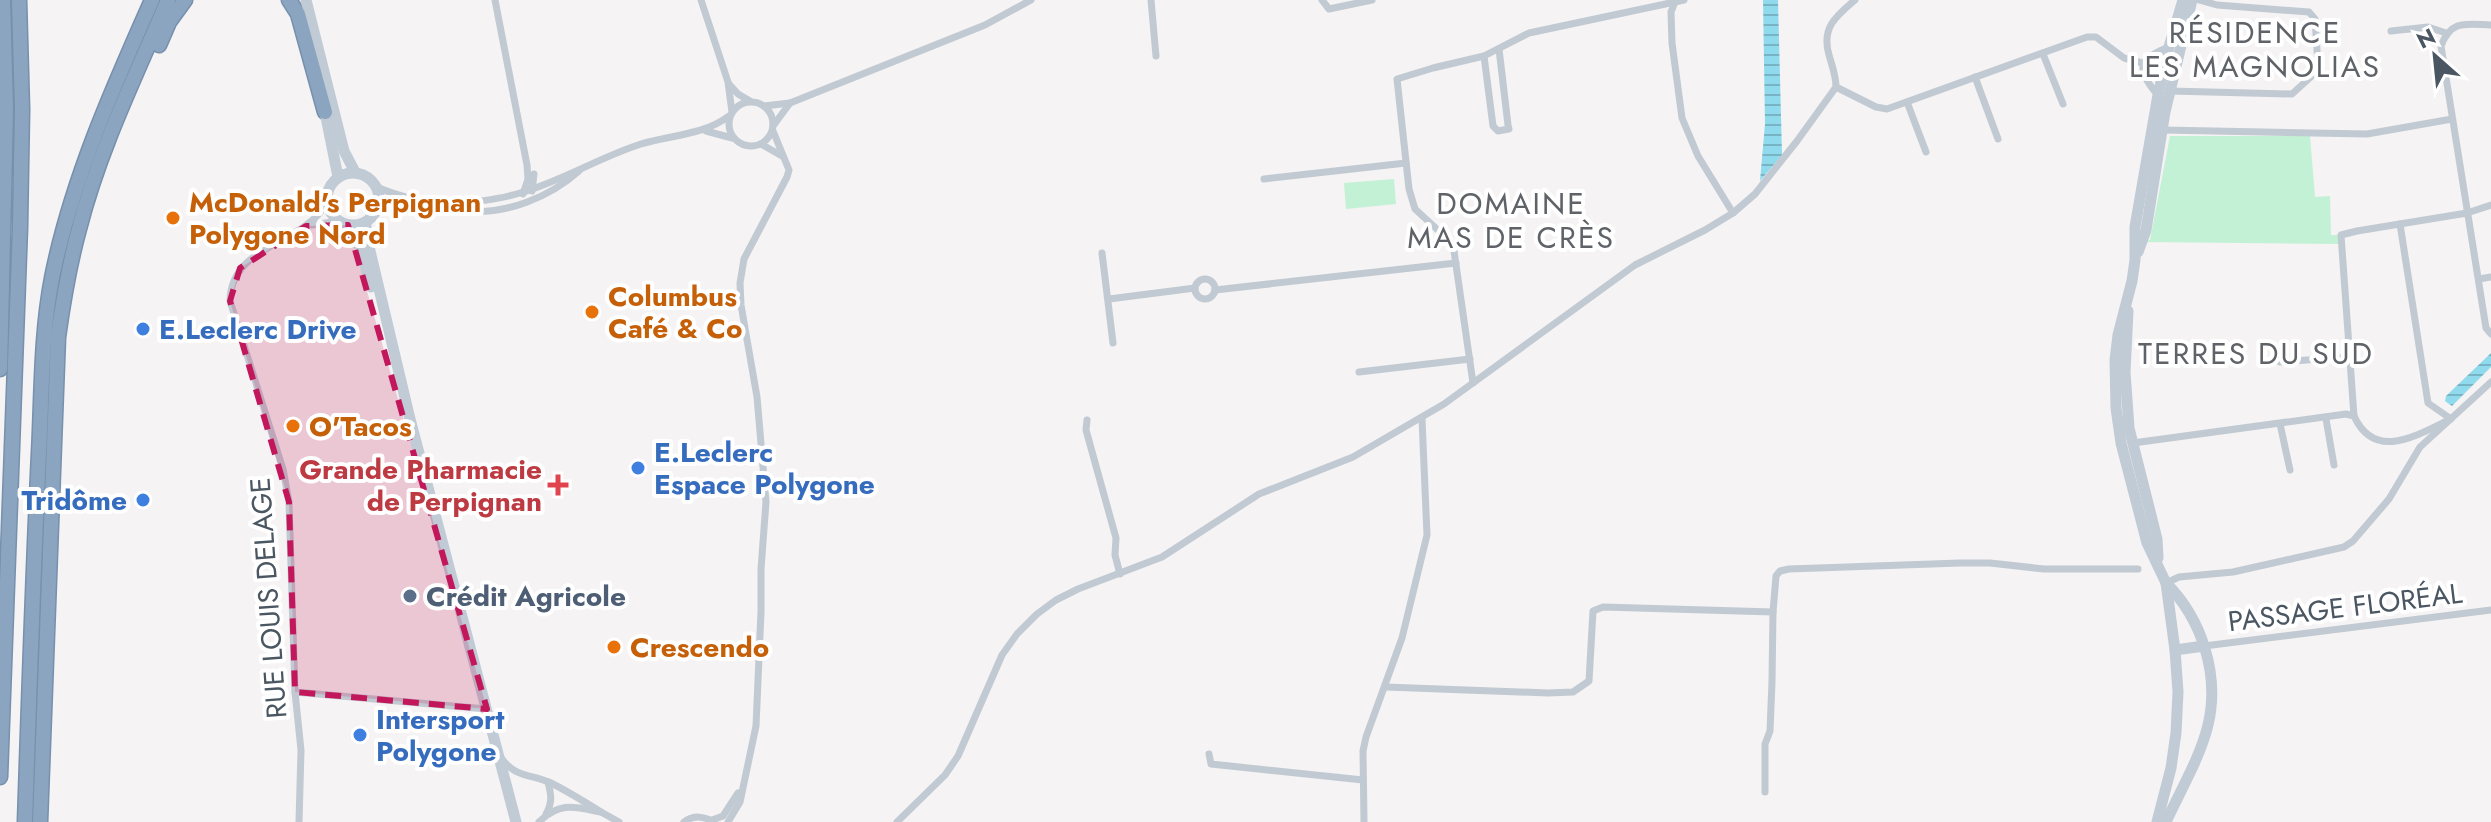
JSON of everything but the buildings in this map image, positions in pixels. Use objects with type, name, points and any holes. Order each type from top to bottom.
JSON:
[{"type":"highway","points":[[0,369],[6,109],[3,0]]},
{"type":"highway","points":[[0,777],[20,227],[22,109],[19,0]]},
{"type":"highway","points":[[25,822],[34,546],[45,342],[52,282],[64,225],[105,107],[152,0]]},
{"type":"highway","points":[[40,822],[58,337],[66,284],[89,194],[168,0]]},
{"type":"highway","points":[[89,194],[169,22],[185,0]]},
{"type":"highway","points":[[289,0],[298,14],[325,112]]},
{"type":"main road","points":[[306,0],[344,151],[355,172]]},
{"type":"main road","points":[[2135,260],[2146,230],[2183,0]]},
{"type":"main road","points":[[2157,822],[2171,768],[2176,733],[2178,692],[2175,650],[2166,583],[2147,543],[2121,443],[2116,408],[2115,360],[2135,260],[2135,227],[2158,95],[2192,0]]},
{"type":"main road","points":[[328,88],[325,112],[338,177]]},
{"type":"main road","points":[[410,419],[366,234],[366,222],[378,208],[379,194],[368,177],[355,172],[338,177],[328,189],[327,203],[333,217],[344,223],[361,249],[410,419],[517,822]]},
{"type":"main road","points":[[344,223],[366,222]]},
{"type":"main road","points":[[2128,300],[2126,401],[2157,539],[2159,567]]},
{"type":"main road","points":[[2166,583],[2189,610],[2204,646],[2211,680],[2208,726],[2166,822]]},
{"type":"main road","points":[[2175,650],[2204,646]]},
{"type":"street","points":[[495,0],[527,165],[525,197]]},
{"type":"street","points":[[701,0],[728,82],[728,128],[733,138]]},
{"type":"street","points":[[1010,0],[1014,10]]},
{"type":"street","points":[[728,82],[738,94],[752,102],[764,106],[790,103],[985,25],[1031,0]]},
{"type":"street","points":[[1151,0],[1156,56]]},
{"type":"street","points":[[1322,0],[1329,9],[1372,0]]},
{"type":"street","points":[[1473,383],[1453,244],[1415,209],[1409,189],[1397,79],[1484,56],[1529,33],[1684,0]]},
{"type":"street","points":[[897,822],[937,785],[958,756],[991,677],[1017,634],[1056,600],[1178,548],[1259,494],[1336,465],[1422,419],[1635,265],[1733,213],[1755,194],[1836,87],[1826,36],[1835,17],[1855,0]]},
{"type":"street","points":[[2170,91],[2292,94],[2314,74],[2318,65],[2315,19],[2309,12],[2217,5],[2199,0]]},
{"type":"street","points":[[1675,1],[1671,12],[1672,43],[1682,118],[1698,156],[1733,213]]},
{"type":"street","points":[[2491,25],[2464,24],[2454,27],[2446,33],[2441,46],[2486,328],[2491,334]]},
{"type":"street","points":[[2391,31],[2428,27],[2446,33]]},
{"type":"street","points":[[1836,87],[1876,107],[1887,109],[2087,37],[2096,37],[2124,58],[2166,70],[2165,112]]},
{"type":"street","points":[[1484,56],[1493,126],[1498,131],[1505,131],[1509,129],[1499,49]]},
{"type":"street","points":[[2158,95],[2144,75],[2143,64],[2149,55],[2174,50]]},
{"type":"street","points":[[2043,54],[2063,104]]},
{"type":"street","points":[[1975,77],[1998,139]]},
{"type":"street","points":[[440,204],[525,197],[534,188],[639,145],[704,130],[740,104],[752,102]]},
{"type":"street","points":[[1907,102],[1926,152]]},
{"type":"street","points":[[704,130],[733,138],[745,146],[761,144],[768,139],[790,103]]},
{"type":"street","points":[[728,822],[740,802],[756,726],[766,502],[757,397],[740,283],[744,259],[789,170],[773,128],[772,115],[764,106]]},
{"type":"street","points":[[2163,130],[2367,134],[2452,119]]},
{"type":"street","points":[[761,144],[784,157]]},
{"type":"street","points":[[1264,179],[1406,163]]},
{"type":"street","points":[[527,165],[540,179],[550,181]]},
{"type":"street","points":[[1288,166],[1290,176]]},
{"type":"street","points":[[377,187],[404,197],[464,211],[491,210],[564,185],[584,167]]},
{"type":"street","points":[[534,174],[534,188]]},
{"type":"street","points":[[378,208],[404,197]]},
{"type":"street","name":"RUE LOUIS DELAGE","points":[[299,822],[301,750],[295,692],[289,502],[283,469],[230,301],[234,279],[240,268],[315,220],[327,203]]},
{"type":"street","points":[[2451,419],[2404,441],[2382,442],[2360,430],[2354,416],[2341,235],[2467,213],[2491,205]]},
{"type":"street","name":"RUE LOUIS DELAGE","points":[[306,226],[344,223]]},
{"type":"street","points":[[2400,224],[2428,403],[2451,419]]},
{"type":"street","points":[[1102,253],[1113,343]]},
{"type":"street","points":[[1215,290],[1456,263]]},
{"type":"street","points":[[2479,279],[2491,277]]},
{"type":"street","points":[[1209,279],[1215,290],[1212,297],[1204,299],[1197,296],[1195,288],[1197,282],[1209,279]]},
{"type":"street","points":[[1109,299],[1195,288]]},
{"type":"street","points":[[2280,362],[2349,357]]},
{"type":"street","points":[[1359,372],[1470,359]]},
{"type":"street","points":[[2166,583],[2179,577],[2233,572],[2344,547],[2353,541],[2389,499],[2420,447],[2491,382]]},
{"type":"street","points":[[2133,443],[2346,414],[2354,416]]},
{"type":"street","points":[[1364,822],[1363,751],[1366,737],[1386,687],[1416,587],[1427,535],[1422,419]]},
{"type":"street","points":[[2326,419],[2334,465]]},
{"type":"street","points":[[1087,420],[1086,430],[1116,538],[1115,555],[1120,574]]},
{"type":"street","points":[[2280,424],[2290,470]]},
{"type":"street","points":[[1765,792],[1773,612],[1776,576],[1780,571],[1960,563],[2044,569],[2138,569]]},
{"type":"street","points":[[1386,687],[1573,692],[1589,681],[1593,611],[1603,607],[1773,612]]},
{"type":"street","name":"PASSAGE FLORÉAL","points":[[2204,646],[2491,610]]},
{"type":"street","points":[[295,692],[487,709]]},
{"type":"street","points":[[496,750],[509,768],[521,775],[534,775],[619,822]]},
{"type":"street","points":[[1209,754],[1211,764],[1363,780]]},
{"type":"street","points":[[507,789],[521,775]]},
{"type":"street","points":[[539,821],[551,805],[548,782]]},
{"type":"street","points":[[684,822],[697,817],[713,821],[723,816],[743,784]]},
{"type":"street","points":[[539,821],[556,809],[569,806],[601,812]]},
{"type":"highlighted area","points":[[348,225],[487,709],[295,692],[289,502],[230,301],[240,268],[306,226]]},
{"type":"green space","points":[[2170,136],[2310,136],[2315,197],[2330,196],[2331,235],[2342,235],[2342,244],[2144,242],[2150,240]]},
{"type":"green space","points":[[1394,179],[1396,204],[1346,209],[1344,183]]},
{"type":"water","points":[[1763,0],[1778,0],[1782,155],[1760,181],[1765,124]]},
{"type":"water","points":[[2491,353],[2491,367],[2452,406],[2445,401],[2446,396]]},
{"type":"place","name":"McDonald's Perpignan Polygone Nord","points":[[173,218]]},
{"type":"place","name":"Columbus Café & Co","points":[[592,312]]},
{"type":"place","name":"E.Leclerc Drive","points":[[143,329]]},
{"type":"place","name":"O'Tacos","points":[[293,426]]},
{"type":"place","name":"E.Leclerc Espace Polygone","points":[[638,468]]},
{"type":"place","name":"Grande Pharmacie de Perpignan","points":[[558,485]]},
{"type":"place","name":"Tridôme","points":[[143,500]]},
{"type":"place","name":"Crédit Agricole","points":[[410,596]]},
{"type":"place","name":"Crescendo","points":[[614,647]]},
{"type":"place","name":"Intersport Polygone","points":[[360,735]]},
{"type":"district","name":"RÉSIDENCE LES MAGNOLIAS","points":[[2255,50]]},
{"type":"district","name":"DOMAINE MAS DE CRÈS","points":[[1511,221]]},
{"type":"district","name":"TERRES DU SUD","points":[[2256,354]]}]
